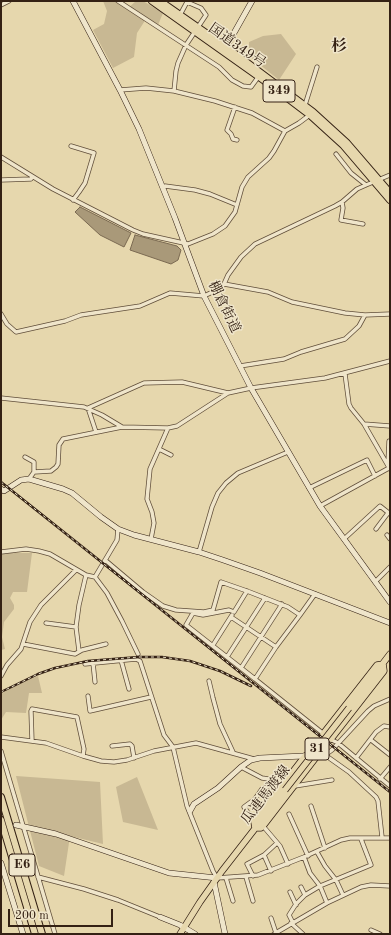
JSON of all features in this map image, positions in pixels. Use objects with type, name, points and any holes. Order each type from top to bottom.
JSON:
[{"type":"highway","name":"国道349号","points":[[152,1],[196,29],[305,106],[390,193]]},
{"type":"highway","name":"国道349号","points":[[160,1],[180,15],[196,29]]},
{"type":"highway","name":"国道349号","points":[[225,49],[259,76],[311,113]]},
{"type":"highway","name":"国道349号","points":[[376,180],[390,200]]},
{"type":"highway","name":"E6","points":[[1,797],[42,934]]},
{"type":"highway","name":"E6","points":[[1,820],[35,934]]},
{"type":"main road","name":"瓜連馬渡線","points":[[180,934],[255,825],[285,790],[384,664],[390,654]]},
{"type":"main road","points":[[323,734],[377,665],[384,664],[384,671],[331,739]]},
{"type":"main road","points":[[305,756],[284,781],[255,825],[261,828],[263,826],[317,756]]},
{"type":"street","points":[[1,5],[9,1]]},
{"type":"street","name":"棚倉街道","points":[[73,1],[139,129],[163,187],[204,296],[251,388],[320,506],[390,602]]},
{"type":"street","points":[[118,1],[186,45],[208,62],[219,67],[232,80],[243,86],[251,87],[259,76]]},
{"type":"street","points":[[225,49],[252,1]]},
{"type":"street","points":[[174,91],[176,71],[186,45],[206,14],[201,8],[187,2],[180,15]]},
{"type":"street","points":[[305,106],[316,66]]},
{"type":"street","points":[[120,90],[146,88],[174,91],[235,107],[252,113],[285,130]]},
{"type":"street","points":[[235,107],[227,130],[232,134],[234,139],[237,140]]},
{"type":"street","points":[[1,157],[32,178],[143,234],[188,244],[220,230],[231,218],[244,183],[272,154],[285,130],[299,123],[311,113]]},
{"type":"street","points":[[70,146],[94,153],[85,183],[73,200]]},
{"type":"street","points":[[336,154],[352,173],[366,184]]},
{"type":"street","points":[[1,314],[7,324],[16,332],[65,321],[81,315],[140,306],[170,293],[204,296],[219,289],[224,284],[228,275],[241,257],[255,244],[342,202],[357,189],[366,184],[390,175]]},
{"type":"street","points":[[1,180],[32,178]]},
{"type":"street","points":[[163,187],[195,190],[210,194],[237,205]]},
{"type":"street","points":[[342,202],[343,208],[341,220],[363,224]]},
{"type":"street","points":[[224,284],[268,292],[292,302],[345,313],[365,315],[390,314]]},
{"type":"street","points":[[240,366],[284,359],[301,352],[346,339],[359,326],[365,315]]},
{"type":"street","points":[[2,491],[21,480],[28,478],[34,472],[51,471],[56,467],[59,445],[63,439],[122,427],[168,428],[177,426],[228,393],[251,388],[325,378],[390,361]]},
{"type":"street","points":[[345,374],[349,404],[364,424],[389,467]]},
{"type":"street","points":[[88,408],[144,383],[182,382],[228,393]]},
{"type":"street","points":[[1,398],[88,408],[122,427]]},
{"type":"street","points":[[88,408],[96,432]]},
{"type":"street","points":[[364,424],[390,426]]},
{"type":"street","points":[[152,539],[154,523],[147,499],[150,469],[168,428]]},
{"type":"street","points":[[389,441],[389,467]]},
{"type":"street","points":[[159,449],[171,455]]},
{"type":"street","points":[[199,552],[212,507],[218,493],[226,483],[238,473],[288,452]]},
{"type":"street","points":[[25,457],[34,462],[34,472]]},
{"type":"street","points":[[309,488],[367,460],[374,476]]},
{"type":"street","points":[[320,506],[389,467]]},
{"type":"street","points":[[28,478],[72,493],[118,529],[199,552],[260,573],[390,624]]},
{"type":"street","points":[[344,539],[380,506],[389,514],[376,529]]},
{"type":"street","points":[[95,577],[117,540],[118,529]]},
{"type":"street","points":[[387,535],[390,539]]},
{"type":"street","points":[[1,552],[26,550],[39,551],[50,554],[86,575],[95,577],[107,593],[138,654]]},
{"type":"street","points":[[105,560],[143,592],[163,606],[176,610],[204,612],[213,610],[221,582],[282,604],[293,609],[300,615]]},
{"type":"street","points":[[375,582],[390,567]]},
{"type":"street","points":[[1,676],[21,649],[30,622],[40,605],[76,570]]},
{"type":"street","points":[[79,652],[76,628],[79,605],[86,575]]},
{"type":"street","points":[[213,645],[247,591]]},
{"type":"street","points":[[255,679],[276,647],[315,594]]},
{"type":"street","points":[[227,656],[265,598]]},
{"type":"street","points":[[241,668],[282,604]]},
{"type":"street","points":[[234,612],[229,610],[203,615],[193,613],[186,625],[227,656],[323,734],[338,743],[390,786]]},
{"type":"street","points":[[231,617],[276,647]]},
{"type":"street","points":[[46,623],[76,628]]},
{"type":"street","points":[[23,644],[75,654],[82,650],[106,644]]},
{"type":"street","points":[[85,664],[136,659],[140,661],[164,735],[173,747],[187,806],[213,870],[225,934]]},
{"type":"street","points":[[121,660],[129,689]]},
{"type":"street","points":[[93,663],[95,682]]},
{"type":"street","points":[[209,681],[220,724],[233,752]]},
{"type":"street","points":[[88,696],[90,711],[151,697]]},
{"type":"street","points":[[1,736],[52,745],[101,761],[114,762],[134,758],[154,750],[196,743],[254,759],[317,756],[326,755],[368,711],[374,706],[390,699]]},
{"type":"street","points":[[32,741],[32,709],[77,717],[84,749],[83,756]]},
{"type":"street","points":[[356,758],[376,732],[384,726],[390,727]]},
{"type":"street","points":[[371,740],[390,755]]},
{"type":"street","points":[[112,746],[130,744],[132,746],[134,758]]},
{"type":"street","points":[[1,752],[55,934]]},
{"type":"street","points":[[326,755],[349,772],[376,797],[378,801],[382,837]]},
{"type":"street","points":[[190,811],[194,804],[218,788],[241,767],[254,759]]},
{"type":"street","points":[[241,767],[262,778],[284,781]]},
{"type":"street","points":[[380,779],[390,767]]},
{"type":"street","points":[[295,786],[332,780]]},
{"type":"street","points":[[255,825],[244,807],[255,799],[262,789],[284,781]]},
{"type":"street","points":[[311,806],[325,848]]},
{"type":"street","points":[[289,814],[306,857],[310,873],[320,886],[327,903]]},
{"type":"street","points":[[16,825],[56,834],[169,873],[216,880],[253,876],[271,871],[306,857],[341,840],[382,837],[390,838]]},
{"type":"street","points":[[263,826],[278,843],[288,864]]},
{"type":"street","points":[[302,934],[292,923],[290,915],[305,895],[320,886],[371,865],[361,839]]},
{"type":"street","points":[[253,876],[247,864],[264,855],[278,843]]},
{"type":"street","points":[[317,852],[325,866],[336,880],[343,895]]},
{"type":"street","points":[[264,855],[271,871]]},
{"type":"street","points":[[1,863],[23,934]]},
{"type":"street","points":[[38,877],[118,900],[184,927],[195,934]]},
{"type":"street","points":[[246,877],[253,901]]},
{"type":"street","points":[[226,878],[233,901]]},
{"type":"street","points":[[271,918],[275,934],[327,903],[361,887],[371,885],[390,886]]},
{"type":"street","points":[[301,887],[305,895]]},
{"type":"street","points":[[290,892],[296,905]]},
{"type":"street","points":[[371,930],[380,934]]},
{"type":"shaded area","points":[[103,1],[115,1],[127,9],[136,1],[143,1],[163,13],[158,25],[146,19],[137,33],[134,57],[113,68],[93,30],[104,24],[107,11]]},
{"type":"shaded area","points":[[281,34],[296,54],[279,80],[249,56],[249,42],[263,36]]},
{"type":"shaded area","points":[[80,207],[131,233],[124,247],[100,235],[75,212]]},
{"type":"shaded area","points":[[135,235],[177,246],[181,250],[178,260],[171,264],[130,250]]},
{"type":"shaded area","points":[[1,553],[32,553],[27,592],[13,592],[10,598],[14,605],[14,609],[4,622],[2,637],[5,649],[1,650]]},
{"type":"shaded area","points":[[38,676],[42,693],[29,693],[26,713],[6,712],[1,720],[1,694],[18,684]]},
{"type":"shaded area","points":[[16,776],[100,782],[103,844],[70,836],[64,876],[39,866]]},
{"type":"shaded area","points":[[137,777],[158,830],[123,822],[116,787]]},
{"type":"railway","points":[[1,482],[390,792]]},
{"type":"railway","points":[[1,692],[38,674],[55,668],[88,661],[139,657],[162,657],[190,661],[220,671],[251,686]]},
{"type":"district","name":"杉","points":[[339,47]]}]
